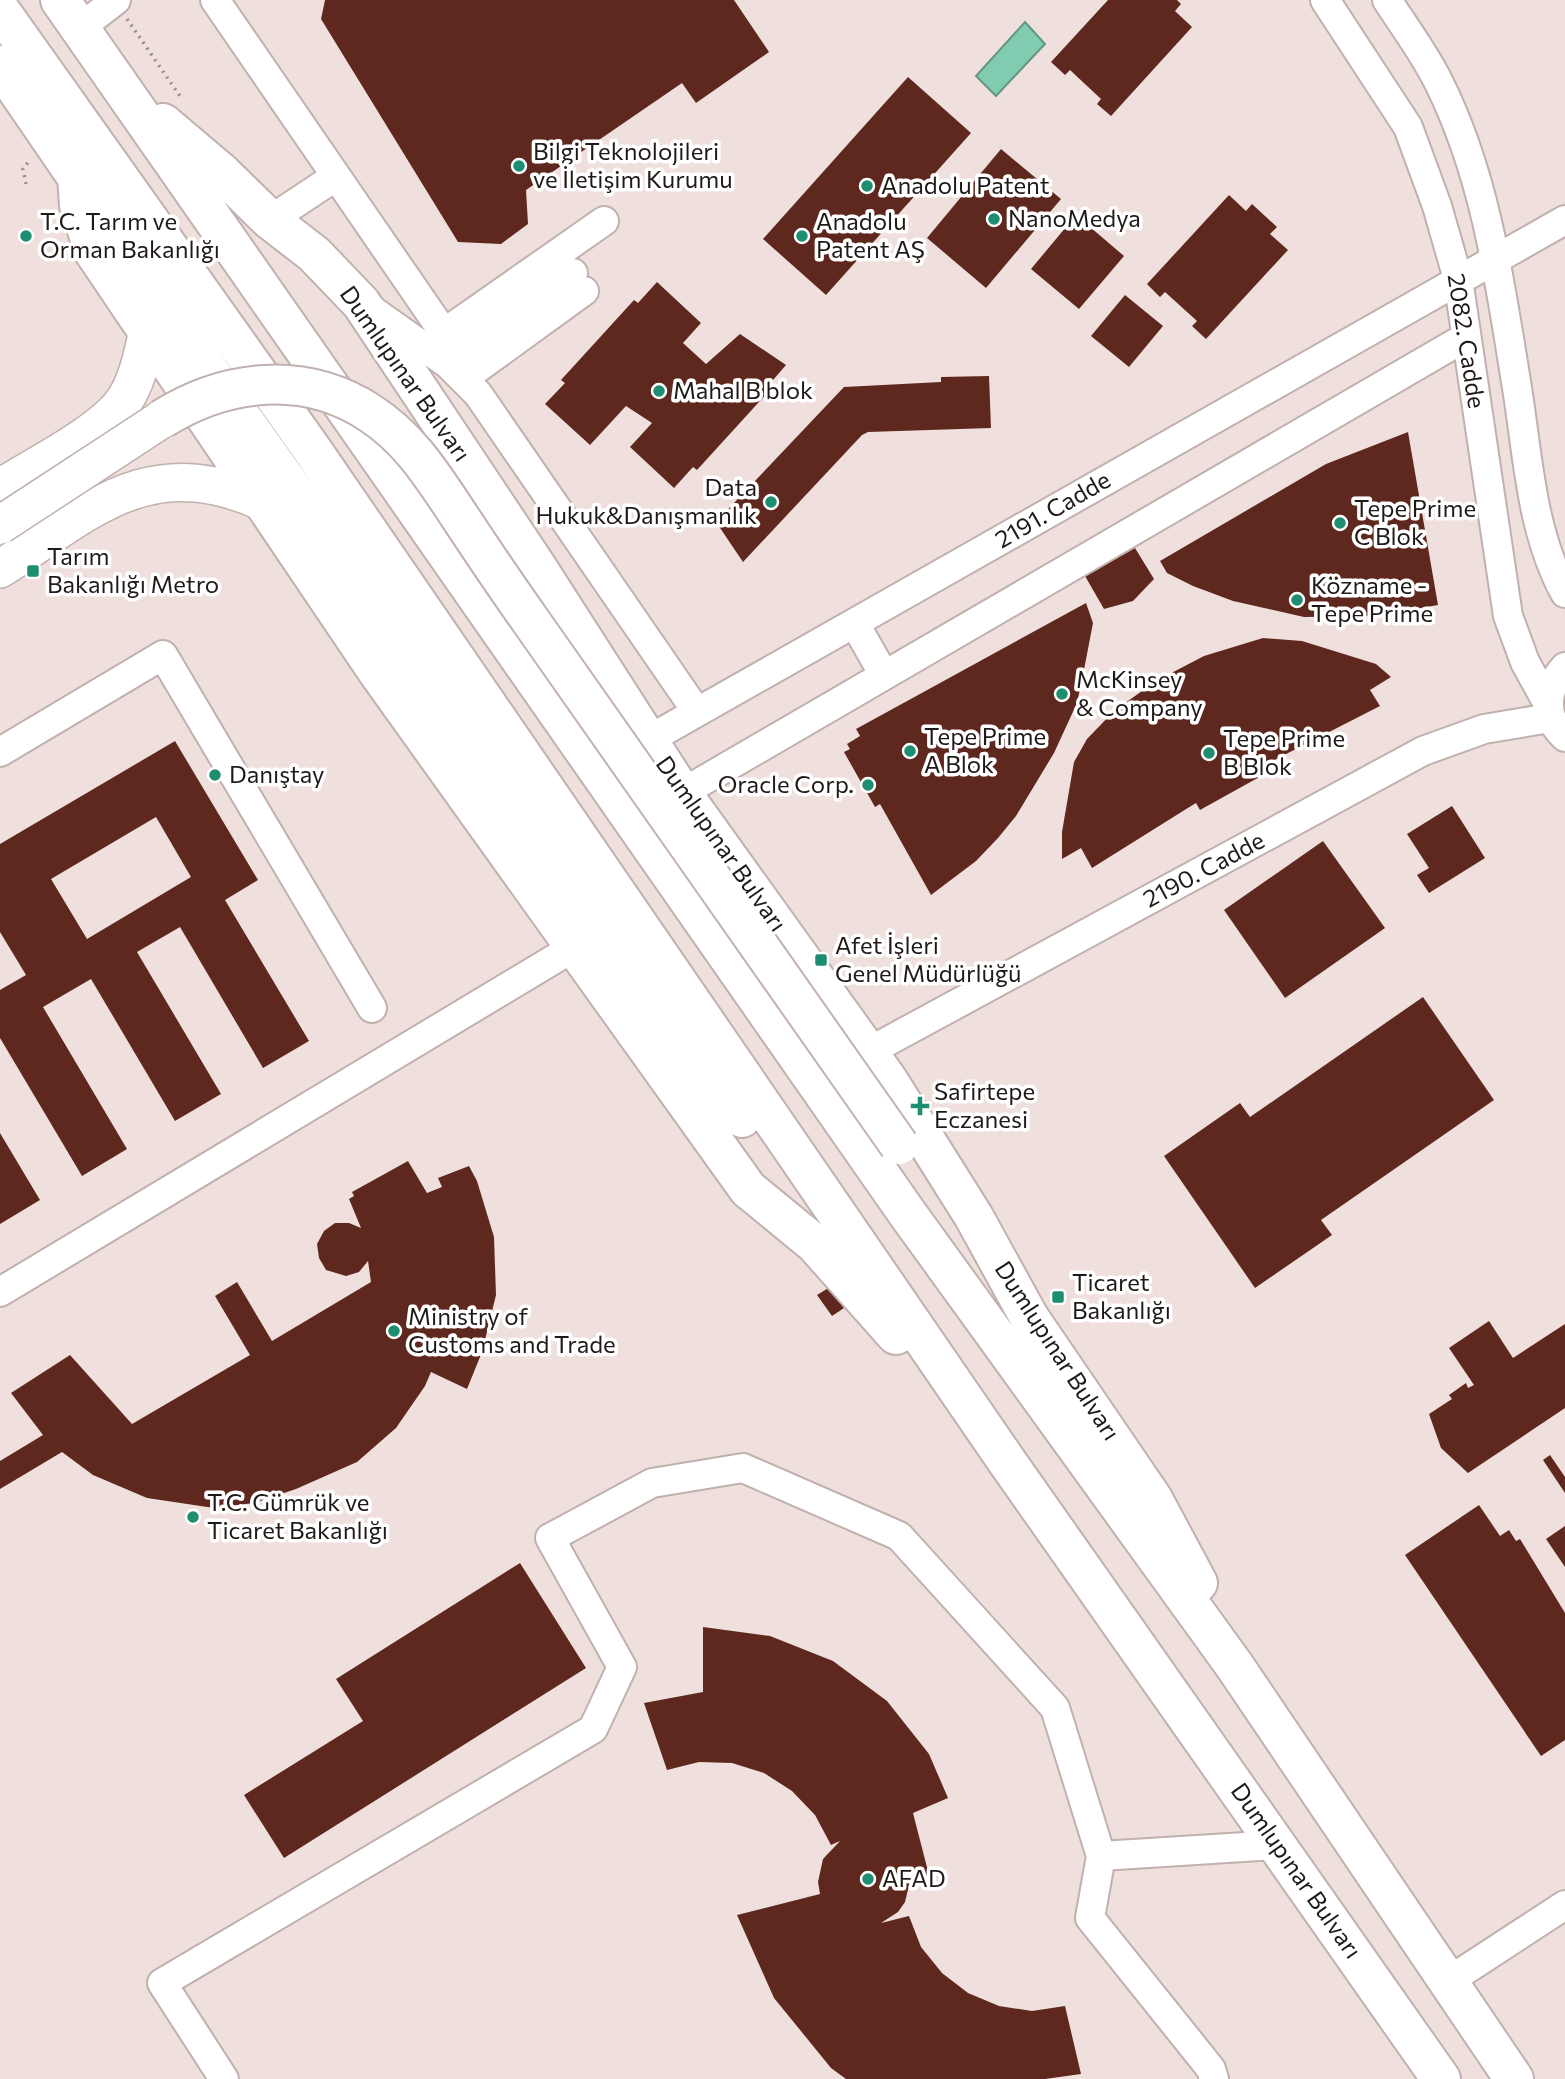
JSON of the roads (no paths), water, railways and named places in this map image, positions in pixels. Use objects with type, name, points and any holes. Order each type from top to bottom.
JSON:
[{"type":"highway","name":"Dumlupınar Bulvarı","points":[[0,10],[311,448],[1008,1463],[1441,2079]]},
{"type":"highway","name":"Dumlupınar Bulvarı","points":[[70,14],[907,1213],[1234,1665],[1514,2079]]},
{"type":"highway","name":"Dumlupınar Bulvarı","points":[[0,65],[228,398],[594,915],[753,1133],[816,1180]]},
{"type":"highway","name":"Dumlupınar Bulvarı","points":[[123,90],[222,173],[270,220],[314,254],[361,303],[682,793],[868,1052],[952,1181],[1029,1317],[1153,1499],[1213,1613],[1234,1665]]},
{"type":"highway","points":[[77,177],[79,205],[94,252],[147,335],[264,502],[379,674],[748,1189],[815,1244],[836,1266],[933,1381],[1008,1463]]},
{"type":"highway","points":[[162,419],[187,403],[239,386],[291,385],[351,403],[402,438],[427,466],[513,596],[899,1145],[1029,1317]]},
{"type":"main road","points":[[0,488],[111,417],[125,400],[135,378],[147,335]]},
{"type":"main road","points":[[111,417],[123,422],[137,442],[139,471],[131,489]]},
{"type":"main road","points":[[0,525],[162,419]]},
{"type":"main road","points":[[0,569],[89,512],[131,489],[201,481],[236,489],[264,502]]},
{"type":"street","points":[[70,14],[115,0]]},
{"type":"street","points":[[215,0],[443,333],[604,221]]},
{"type":"street","name":"2082. Cadde","points":[[1325,0],[1408,127],[1430,182],[1458,279],[1508,616],[1525,662],[1554,719]]},
{"type":"street","name":"2082. Cadde","points":[[1387,0],[1437,80],[1453,113],[1480,192],[1496,259],[1542,542],[1565,593]]},
{"type":"street","points":[[270,220],[335,177]]},
{"type":"street","name":"2191. Cadde","points":[[648,740],[1565,220]]},
{"type":"street","points":[[456,371],[578,282]]},
{"type":"street","points":[[361,303],[396,324],[456,371],[492,413],[697,712]]},
{"type":"street","points":[[682,793],[1466,337]]},
{"type":"street","points":[[855,624],[884,675]]},
{"type":"street","points":[[0,752],[163,655],[372,1008]]},
{"type":"street","points":[[1554,719],[1549,690],[1565,667]]},
{"type":"street","name":"2190. Cadde","points":[[868,1052],[1423,751],[1484,729],[1554,719]]},
{"type":"street","points":[[0,1292],[576,946]]},
{"type":"street","points":[[224,2079],[162,1983],[593,1729],[622,1667],[550,1538],[652,1483],[743,1468],[899,1536],[1055,1708],[1101,1856],[1090,1918],[1211,2069],[1214,2079]]},
{"type":"street","points":[[1101,1856],[1277,1845]]},
{"type":"street","points":[[1447,1982],[1565,1905]]},
{"type":"place","name":"Bilgi Teknolojileri ve İletişim Kurumu","points":[[519,166]]},
{"type":"place","name":"Anadolu Patent","points":[[867,186]]},
{"type":"place","name":"NanoMedya","points":[[994,219]]},
{"type":"place","name":"T.C. Tarım ve Orman Bakanlığı","points":[[26,236]]},
{"type":"place","name":"Anadolu Patent AŞ","points":[[802,236]]},
{"type":"place","name":"Mahal B blok","points":[[659,391]]},
{"type":"place","name":"Data Hukuk&Danışmanlık","points":[[771,502]]},
{"type":"place","name":"Tepe Prime C Blok","points":[[1340,523]]},
{"type":"place","name":"Tarım Bakanlığı Metro","points":[[33,571]]},
{"type":"place","name":"Közname - Tepe Prime","points":[[1297,600]]},
{"type":"place","name":"McKinsey & Company","points":[[1062,694]]},
{"type":"place","name":"Tepe Prime A Blok","points":[[910,751]]},
{"type":"place","name":"Tepe Prime B Blok","points":[[1209,753]]},
{"type":"place","name":"Danıştay","points":[[215,775]]},
{"type":"place","name":"Oracle Corp.","points":[[868,785]]},
{"type":"place","name":"Afet İşleri Genel Müdürlüğü","points":[[821,960]]},
{"type":"place","name":"Safirtepe Eczanesi","points":[[920,1106]]},
{"type":"place","name":"Ticaret Bakanlığı","points":[[1058,1297]]},
{"type":"place","name":"Ministry of Customs and Trade","points":[[394,1331]]},
{"type":"place","name":"T.C. Gümrük ve Ticaret Bakanlığı","points":[[193,1517]]},
{"type":"place","name":"AFAD","points":[[868,1879]]}]
